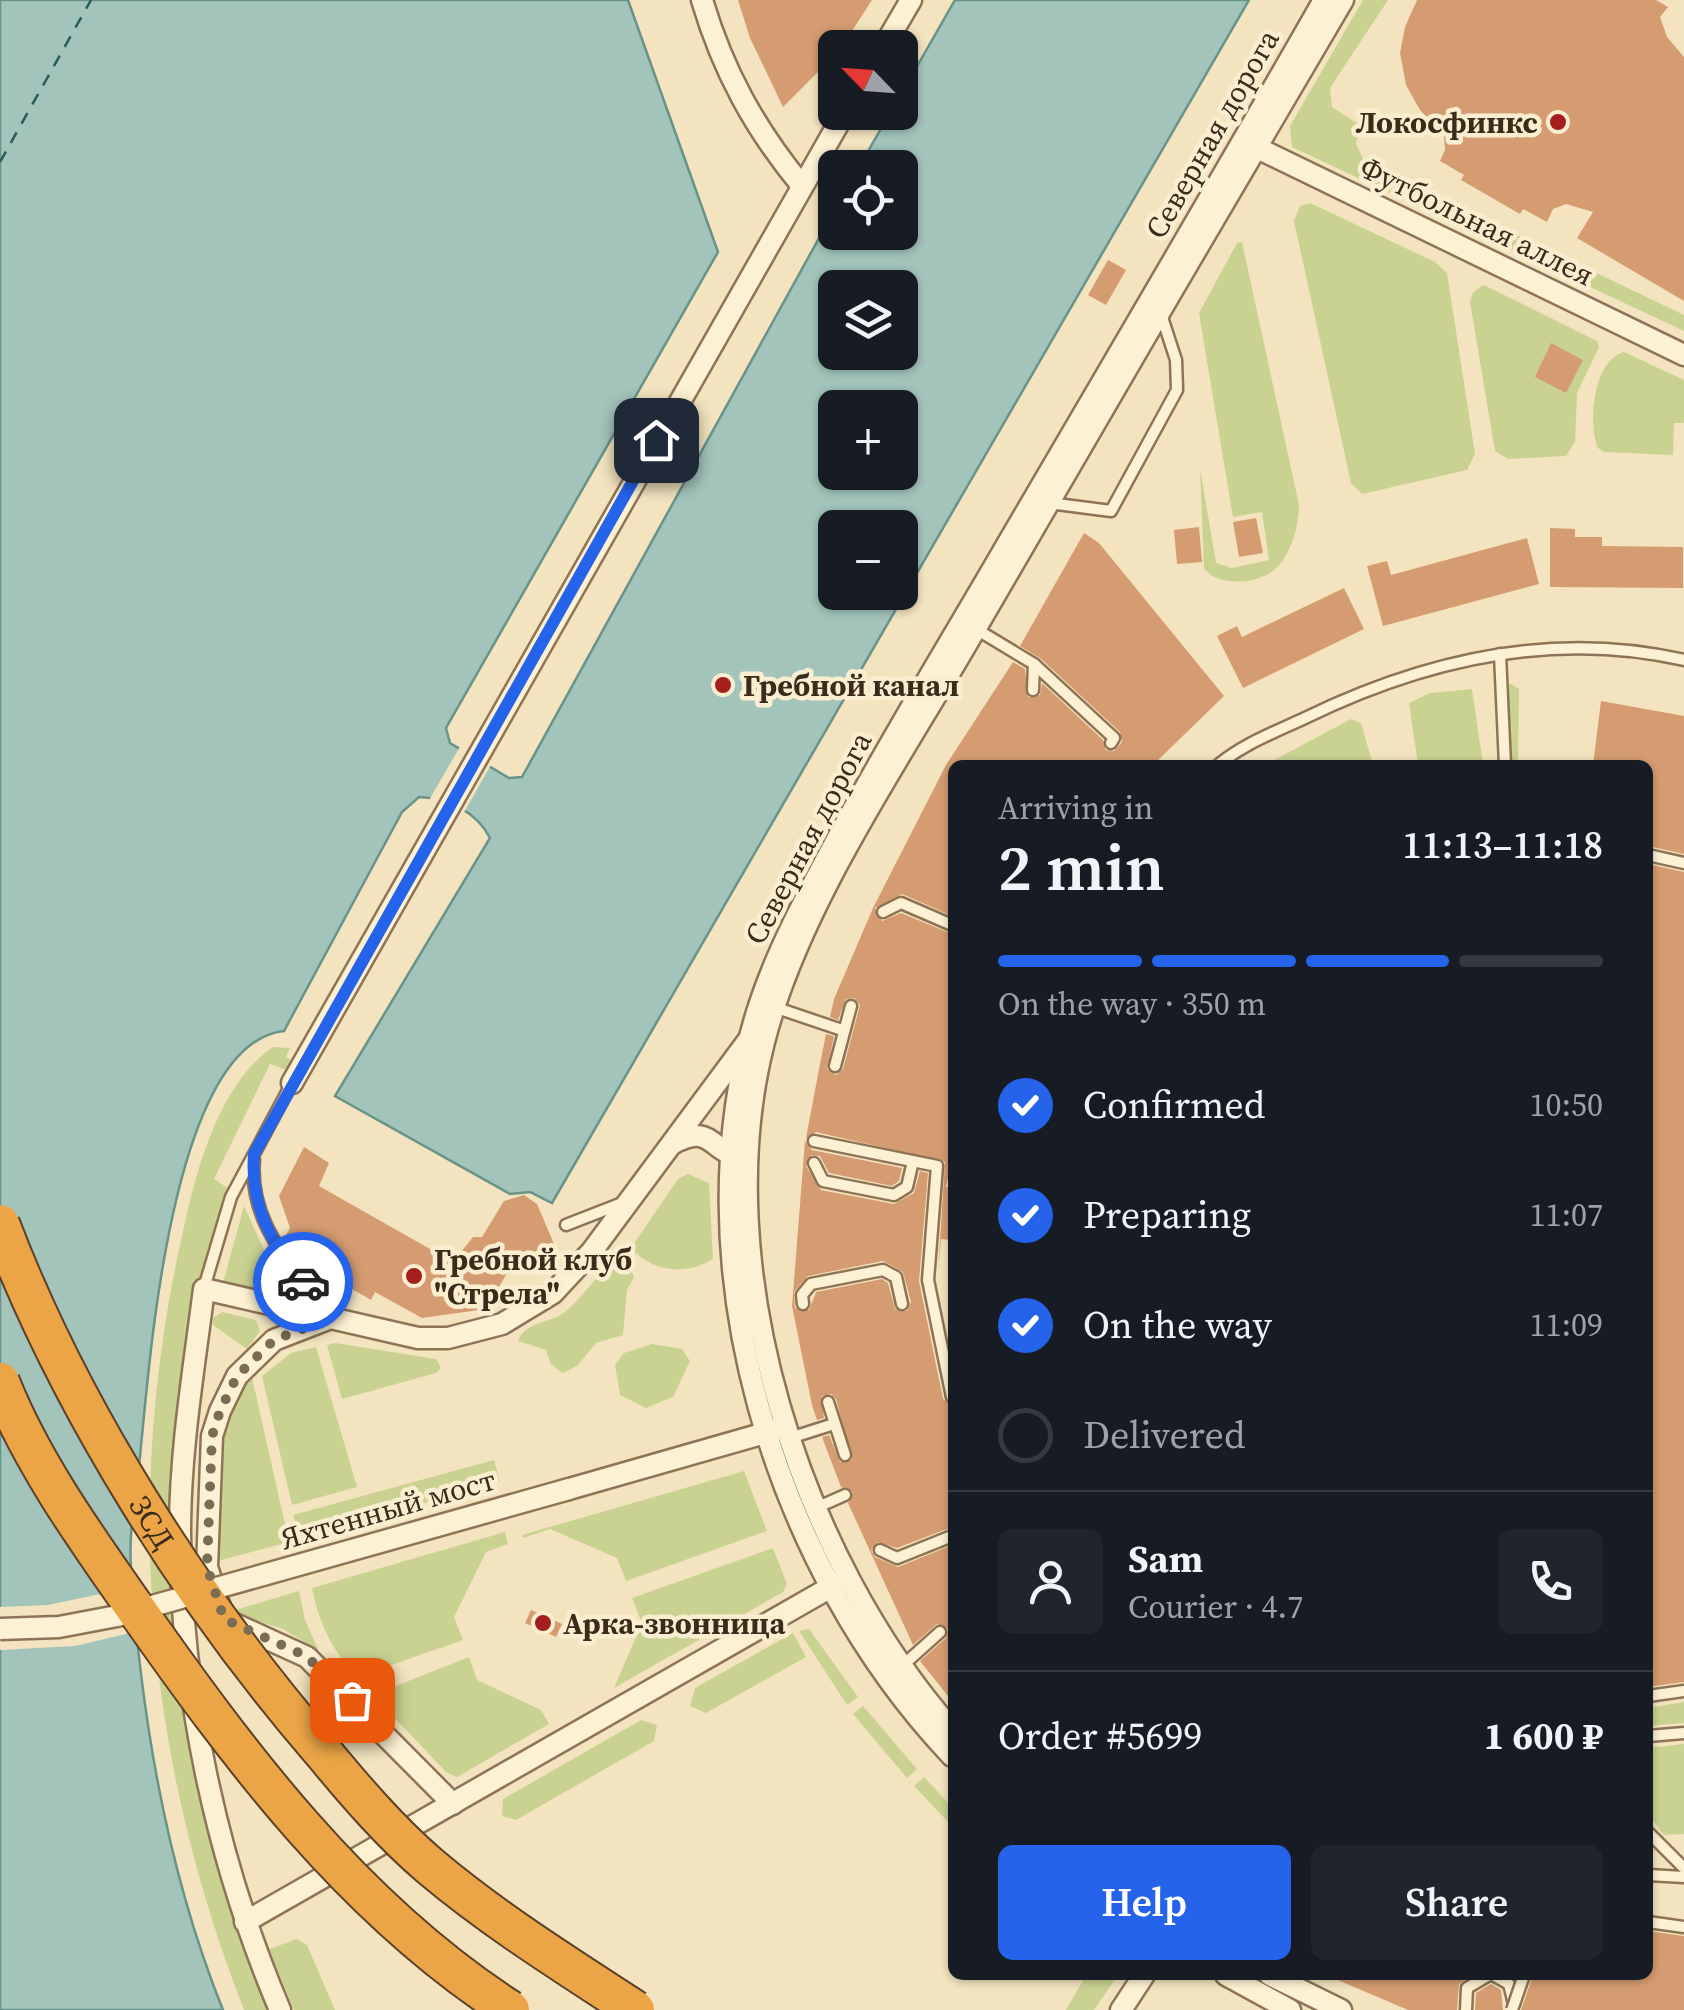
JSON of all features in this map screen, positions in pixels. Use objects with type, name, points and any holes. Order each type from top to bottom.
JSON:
[{"type":"highway","name":"ЗСД","points":[[0,1224],[20,1278],[137,1497],[260,1680],[356,1792],[430,1866],[635,2010]]},
{"type":"highway","points":[[0,1382],[78,1526],[214,1721],[314,1841],[388,1915],[510,2010]]},
{"type":"street","points":[[702,0],[718,53],[732,82],[763,137],[802,186]]},
{"type":"street","points":[[894,30],[911,0]]},
{"type":"street","name":"Северная дорога","points":[[757,1039],[831,882],[1160,311],[1324,0]]},
{"type":"street","name":"Северная дорога","points":[[948,1751],[885,1680],[830,1588],[767,1433],[740,1320],[732,1232],[757,1039],[775,963],[857,802],[1249,144],[1343,0]]},
{"type":"street","points":[[292,1083],[835,130]]},
{"type":"street","name":"Футбольная аллея","points":[[1249,144],[1684,355]]},
{"type":"street","points":[[280,2010],[245,1922],[204,1769],[189,1665],[180,1530],[204,1290],[418,1338],[448,1338],[502,1324],[553,1294],[757,1039]]},
{"type":"street","points":[[670,1145],[695,1135],[708,1136],[741,1156]]},
{"type":"street","name":"Северная дорога","points":[[741,1156],[758,1316],[791,1432],[818,1507],[849,1577],[902,1665],[948,1725]]},
{"type":"street","points":[[328,1319],[274,1340],[237,1376],[228,1394],[212,1436],[207,1567],[224,1619],[306,1656],[453,1804]]},
{"type":"street","name":"Яхтенный мост","points":[[0,1629],[59,1627],[117,1616],[767,1433],[791,1432]]},
{"type":"street","points":[[245,1922],[849,1577]]},
{"type":"street","points":[[1120,2010],[1141,1980]]},
{"type":"street","points":[[1232,1980],[1260,2003],[1290,2010]]},
{"type":"street","points":[[1279,1980],[1341,2010]]},
{"type":"lane","points":[[1048,503],[1111,511],[1177,390],[1176,360],[1160,311]]},
{"type":"lane","points":[[975,629],[1034,664],[1114,738],[1111,743]]},
{"type":"lane","points":[[1224,760],[1245,744],[1357,692],[1418,671],[1538,648],[1595,648],[1684,660]]},
{"type":"lane","points":[[1500,654],[1505,760]]},
{"type":"lane","points":[[1033,690],[1034,664]]},
{"type":"lane","points":[[1653,856],[1684,863]]},
{"type":"lane","points":[[884,912],[901,903],[948,923]]},
{"type":"lane","points":[[835,1066],[851,1006]]},
{"type":"lane","points":[[774,1008],[842,1030]]},
{"type":"lane","points":[[204,1290],[232,1197],[292,1083]]},
{"type":"lane","points":[[814,1141],[936,1166],[928,1280],[948,1378]]},
{"type":"lane","points":[[254,1154],[252,1183],[261,1218],[280,1255],[328,1319]]},
{"type":"lane","points":[[814,1165],[823,1181],[894,1195],[910,1180],[913,1162]]},
{"type":"lane","points":[[566,1225],[630,1200]]},
{"type":"lane","points":[[803,1302],[811,1284],[883,1270],[896,1277],[902,1304]]},
{"type":"lane","points":[[828,1402],[846,1454]]},
{"type":"lane","points":[[791,1432],[834,1424]]},
{"type":"lane","points":[[818,1507],[845,1495]]},
{"type":"lane","points":[[881,1550],[896,1558],[948,1538]]},
{"type":"lane","points":[[885,1680],[940,1632]]},
{"type":"lane","points":[[1653,1695],[1684,1691]]},
{"type":"lane","points":[[1653,1736],[1684,1733]]},
{"type":"lane","points":[[1653,1837],[1684,1868]]},
{"type":"lane","points":[[1653,1876],[1684,1878]]},
{"type":"lane","points":[[1653,1923],[1684,1927]]},
{"type":"lane","points":[[1466,2010],[1467,1988],[1473,1980]]},
{"type":"lane","points":[[1501,1980],[1509,1984],[1512,2010]]},
{"type":"lane","points":[[1512,2010],[1522,1980]]},
{"type":"green space","points":[[1363,0],[1388,0],[1330,88],[1332,107],[1361,126],[1356,144],[1365,162],[1684,315],[1684,331],[1292,147],[1290,126]]},
{"type":"green space","points":[[1310,203],[1435,262],[1447,273],[1475,454],[1467,470],[1362,494],[1351,483],[1294,221],[1300,206]]},
{"type":"green space","points":[[1242,242],[1299,505],[1294,536],[1280,564],[1253,580],[1231,581],[1211,575],[1204,568],[1200,468],[1216,563],[1232,568],[1269,560],[1262,512],[1233,517],[1199,313],[1237,243]]},
{"type":"green space","points":[[1484,285],[1597,341],[1599,347],[1577,393],[1575,442],[1566,456],[1508,459],[1495,451],[1470,302],[1473,292]]},
{"type":"green space","points":[[1624,352],[1684,380],[1684,423],[1674,423],[1673,455],[1604,452],[1598,448],[1593,424],[1600,379],[1605,367]]},
{"type":"green space","points":[[1511,684],[1519,689],[1518,760],[1510,760],[1506,686]]},
{"type":"green space","points":[[1472,689],[1482,760],[1417,760],[1409,703],[1430,693]]},
{"type":"green space","points":[[1351,719],[1361,723],[1372,760],[1274,760]]},
{"type":"green space","points":[[273,1047],[290,1048],[286,1057],[293,1061],[289,1071],[270,1064],[214,1179],[231,1190],[217,1226],[171,1512],[181,1652],[276,2010],[244,2010],[210,1914],[184,1818],[165,1721],[154,1623],[150,1525],[153,1426],[165,1327],[189,1204],[204,1153],[225,1104],[254,1063]]},
{"type":"green space","points":[[688,1174],[709,1183],[713,1259],[692,1268],[659,1267],[631,1248],[678,1179]]},
{"type":"green space","points":[[244,1206],[271,1265],[296,1291],[294,1301],[223,1283]]},
{"type":"green space","points":[[614,1257],[628,1262],[634,1277],[627,1290],[623,1335],[596,1343],[577,1366],[563,1373],[551,1364],[546,1350],[518,1341],[532,1326],[565,1312]]},
{"type":"green space","points":[[222,1312],[256,1320],[260,1331],[247,1349],[213,1325],[213,1318]]},
{"type":"green space","points":[[335,1343],[436,1359],[441,1368],[436,1373],[342,1399],[327,1345]]},
{"type":"green space","points":[[652,1344],[682,1349],[690,1361],[673,1397],[646,1408],[620,1395],[615,1365],[624,1353]]},
{"type":"green space","points":[[316,1347],[357,1487],[292,1505],[262,1376],[291,1353]]},
{"type":"green space","points":[[251,1373],[289,1542],[218,1561],[223,1438],[238,1393]]},
{"type":"green space","points":[[494,1460],[500,1481],[301,1539],[293,1515]]},
{"type":"green space","points":[[744,1471],[767,1531],[626,1581],[617,1558],[550,1529],[523,1538],[522,1535]]},
{"type":"green space","points":[[505,1532],[508,1544],[486,1552],[454,1617],[463,1640],[357,1677],[328,1636],[312,1588]]},
{"type":"green space","points":[[773,1548],[787,1584],[783,1592],[614,1688],[642,1623],[632,1598]]},
{"type":"green space","points":[[299,1591],[305,1620],[319,1651],[283,1629],[228,1612]]},
{"type":"green space","points":[[809,1629],[858,1697],[847,1705],[799,1631]]},
{"type":"green space","points":[[793,1633],[806,1657],[706,1713],[690,1706],[695,1688]]},
{"type":"green space","points":[[469,1657],[477,1680],[541,1710],[549,1724],[457,1777],[446,1772],[373,1695]]},
{"type":"green space","points":[[1684,1702],[1684,1723],[1653,1726],[1653,1707]]},
{"type":"green space","points":[[863,1706],[917,1769],[907,1778],[853,1714]]},
{"type":"green space","points":[[641,1720],[657,1725],[654,1741],[516,1820],[502,1816],[503,1799]]},
{"type":"green space","points":[[1684,1744],[1684,1834],[1664,1835],[1653,1821],[1653,1747]]},
{"type":"green space","points":[[924,1777],[948,1803],[948,1822],[914,1786]]},
{"type":"green space","points":[[297,1939],[307,1945],[335,2010],[294,2010],[269,1949]]},
{"type":"green space","points":[[1083,1980],[1115,1980],[1094,2010],[1066,2010]]},
{"type":"water","points":[[0,0],[628,0],[718,252],[446,728],[450,743],[509,778],[522,777],[818,240],[818,250],[918,250],[918,150],[869,150],[880,130],[918,130],[918,65],[955,0],[1249,0],[918,571],[918,510],[818,510],[818,610],[896,610],[552,1203],[530,1192],[510,1194],[335,1096],[490,838],[469,814],[440,800],[419,797],[402,812],[284,1031],[246,1049],[216,1089],[192,1144],[161,1279],[130,1552],[142,1680],[160,1793],[186,1903],[223,2010],[0,2010]]},
{"type":"pier","points":[[461,745],[492,763],[462,816],[439,803],[428,802]]},
{"type":"pier","points":[[138,1586],[143,1630],[75,1646],[0,1650],[0,1607],[48,1605]]},
{"type":"building","points":[[738,0],[872,0],[853,30],[818,30],[818,72],[783,107],[750,38]]},
{"type":"building","name":"Локосфинкс","points":[[1417,0],[1656,0],[1668,7],[1660,17],[1667,37],[1684,57],[1684,301],[1577,238],[1593,212],[1566,204],[1553,209],[1547,222],[1523,209],[1520,214],[1461,180],[1464,175],[1440,161],[1445,150],[1444,135],[1420,110],[1406,85],[1400,53],[1405,27]]},
{"type":"building","points":[[1108,260],[1126,270],[1106,305],[1088,295]]},
{"type":"building","points":[[1551,343],[1583,360],[1566,393],[1535,377]]},
{"type":"building","points":[[1256,518],[1263,553],[1239,557],[1233,522]]},
{"type":"building","points":[[1199,527],[1202,562],[1177,564],[1174,530]]},
{"type":"building","points":[[1550,528],[1575,529],[1575,537],[1602,537],[1602,546],[1683,547],[1683,588],[1550,587]]},
{"type":"building","points":[[1084,533],[1099,543],[1224,696],[1158,760],[949,760],[1013,662],[1025,669],[1028,697],[1040,695],[1042,683],[1103,740],[1106,750],[1114,751],[1122,742],[1120,732],[1040,658],[1020,646]]},
{"type":"building","points":[[1527,538],[1539,584],[1383,626],[1367,566],[1387,561],[1391,575]]},
{"type":"building","points":[[1344,588],[1364,629],[1243,688],[1217,636],[1237,626],[1242,637]]},
{"type":"building","points":[[1601,701],[1684,716],[1684,854],[1653,847],[1653,760],[1594,760]]},
{"type":"building","points":[[948,762],[948,914],[902,894],[875,908],[882,921],[901,913],[948,932],[948,1240],[941,1239],[938,1271],[945,1162],[816,1132],[806,1138],[826,1034],[834,1036],[827,1069],[836,1075],[843,1069],[860,1005],[854,998],[846,999],[838,1020],[830,1017],[834,999],[873,908]]},
{"type":"building","points":[[1653,865],[1684,872],[1684,1682],[1653,1686]]},
{"type":"building","points":[[805,1141],[812,1150],[902,1168],[899,1181],[892,1186],[829,1173],[820,1156],[811,1155],[806,1166],[821,1190],[894,1204],[914,1193],[920,1171],[928,1173],[919,1281],[943,1399],[948,1403],[948,1529],[897,1548],[878,1542],[871,1550],[875,1557],[898,1567],[948,1547],[948,1629],[937,1624],[913,1645],[848,1503],[853,1492],[841,1487],[822,1437],[829,1435],[840,1462],[852,1460],[836,1399],[831,1394],[822,1396],[824,1418],[817,1420],[792,1306]],"holes":[[[883,1261],[903,1272],[911,1302],[907,1311],[895,1309],[888,1283],[882,1279],[816,1292],[809,1310],[795,1308],[794,1292],[808,1276]]]},
{"type":"building","points":[[304,1147],[329,1163],[319,1186],[453,1262],[473,1237],[482,1237],[504,1201],[524,1195],[537,1204],[554,1244],[540,1268],[506,1275],[486,1309],[422,1318],[375,1292],[371,1300],[294,1255],[284,1239],[290,1228],[279,1196]]},
{"type":"building","name":"Арка-звонница","points":[[531,1610],[562,1624],[556,1637],[525,1623]]},
{"type":"building","points":[[948,1629],[948,1696],[920,1661],[946,1638]]},
{"type":"building","points":[[1653,1932],[1684,1936],[1684,2010],[1521,2010],[1531,1980],[1653,1980]]},
{"type":"building","points":[[1338,1980],[1465,1980],[1459,1984],[1457,2010],[1408,2010]]},
{"type":"building","points":[[1491,1984],[1501,1990],[1503,2010],[1475,2010],[1476,1993]]},
{"type":"ferry route","points":[[0,162],[91,0]]},
{"type":"way so far","points":[[303,1282],[328,1319],[274,1340],[237,1376],[220,1411],[212,1436],[207,1567],[224,1619],[306,1656],[352,1700]]},
{"type":"place","name":"Локосфинкс","points":[[1558,122]]},
{"type":"place","name":"Гребной канал","points":[[723,685]]},
{"type":"place","name":"Гребной клуб \"Стрела\"","points":[[414,1276]]},
{"type":"place","name":"Арка-звонница","points":[[543,1623]]},
{"type":"route","points":[[303,1282],[280,1255],[261,1218],[252,1183],[254,1154],[656,440]]}]
